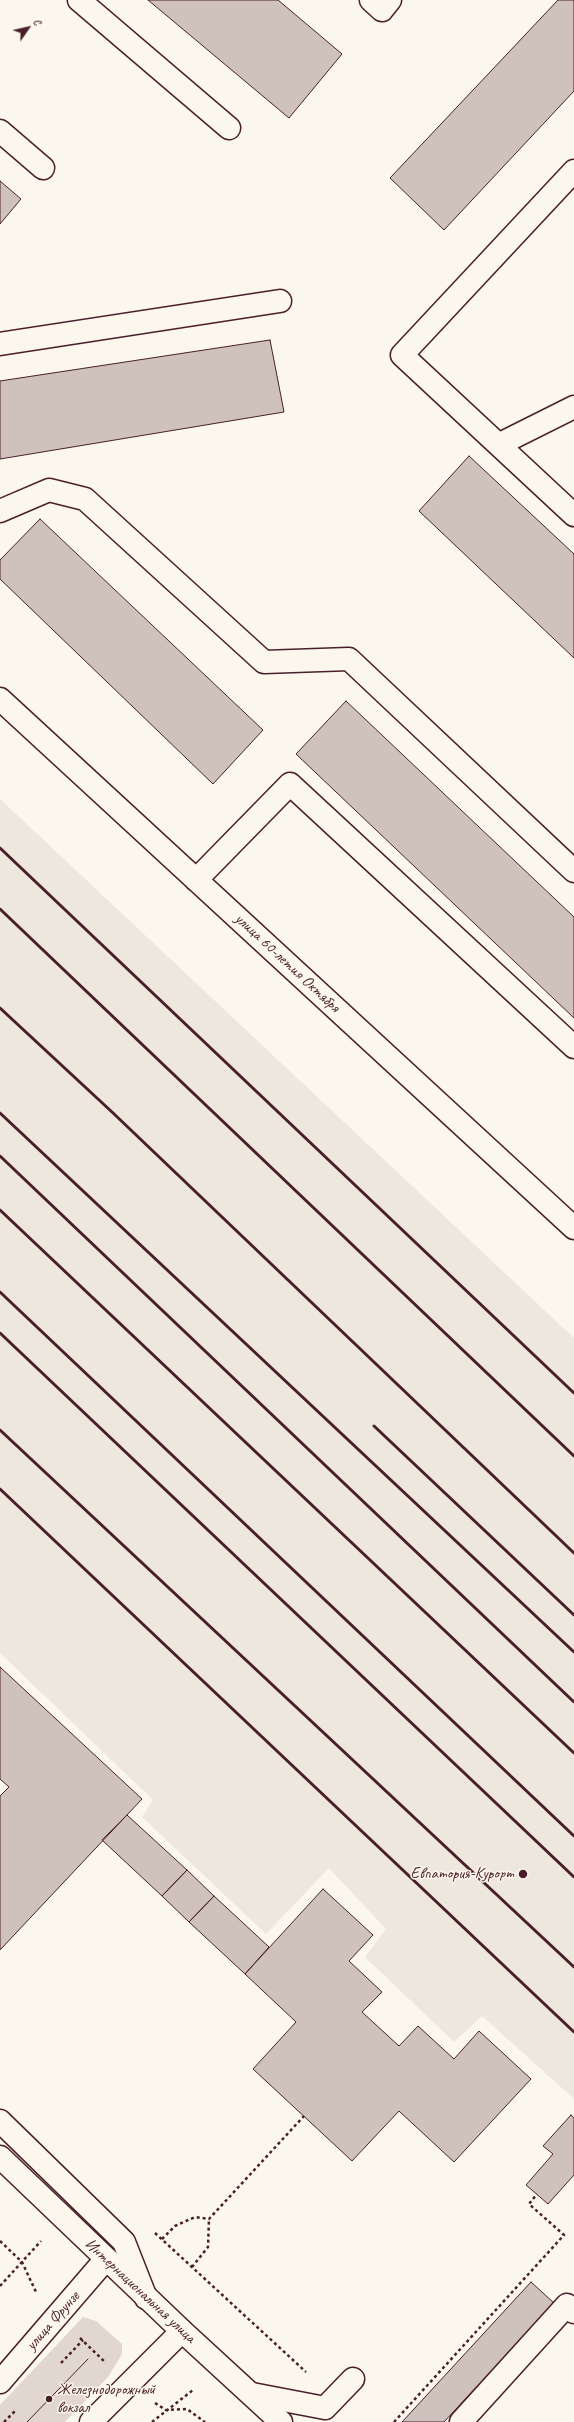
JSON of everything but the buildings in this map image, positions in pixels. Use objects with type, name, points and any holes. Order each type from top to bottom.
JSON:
[{"type":"street","points":[[79,0],[229,128]]},
{"type":"street","points":[[371,0],[382,10],[390,0]]},
{"type":"street","points":[[0,131],[43,168]]},
{"type":"street","points":[[574,171],[402,355],[500,444],[574,515]]},
{"type":"street","points":[[0,344],[280,301]]},
{"type":"street","points":[[500,444],[574,407]]},
{"type":"street","points":[[0,511],[49,490],[85,499],[264,662],[349,659],[574,871]]},
{"type":"street","name":"улица 60-летия Октября","points":[[0,699],[574,1228]]},
{"type":"street","points":[[196,880],[290,784],[574,1048]]},
{"type":"street","points":[[0,2121],[124,2242],[146,2298]]},
{"type":"street","name":"Интернациональная улица","points":[[0,2157],[146,2298],[281,2422]]},
{"type":"street","name":"улица Фрунзе","points":[[0,2382],[106,2259]]},
{"type":"street","points":[[461,2422],[567,2305],[574,2312]]},
{"type":"street","points":[[90,2422],[182,2331]]},
{"type":"street","points":[[252,2394],[325,2408],[344,2389]]},
{"type":"path","points":[[192,2267],[208,2247],[209,2219],[304,2116]]},
{"type":"path","points":[[394,2422],[564,2235],[529,2204],[537,2194]]},
{"type":"path","points":[[162,2239],[175,2226],[195,2217],[209,2219]]},
{"type":"path","points":[[0,2286],[62,2218]]},
{"type":"path","points":[[150,2229],[192,2267],[344,2389]]},
{"type":"path","points":[[0,2241],[22,2262],[38,2296],[57,2316],[129,2383],[166,2410],[187,2409],[206,2422]]},
{"type":"path","points":[[152,2422],[193,2390]]},
{"type":"shaded area","points":[[0,799],[574,1338],[574,2099],[482,2016],[454,2042],[365,1957],[386,1929],[329,1868],[266,1934],[142,1817],[153,1800],[0,1653]]},
{"type":"shaded area","points":[[83,2317],[96,2321],[122,2344],[122,2354],[108,2377],[65,2422],[0,2422],[0,2405]]},
{"type":"tram line","points":[[27,2422],[88,2359]]},
{"type":"railway","points":[[0,848],[574,1393]]},
{"type":"railway","points":[[0,909],[574,1456]]},
{"type":"railway","points":[[0,1008],[112,1112],[574,1553]]},
{"type":"railway","points":[[0,1113],[574,1652]]},
{"type":"railway","points":[[0,1156],[574,1702]]},
{"type":"railway","points":[[0,1210],[574,1753]]},
{"type":"railway","points":[[0,1292],[574,1836]]},
{"type":"railway","points":[[0,1333],[574,1877]]},
{"type":"railway","points":[[374,1426],[574,1615]]},
{"type":"railway","points":[[0,1430],[574,1967]]},
{"type":"railway","points":[[0,1489],[574,2032]]},
{"type":"place","name":"Евпатория-Курорт","points":[[523,1874]]},
{"type":"place","name":"Железнодорожный вокзал","points":[[49,2399]]}]
